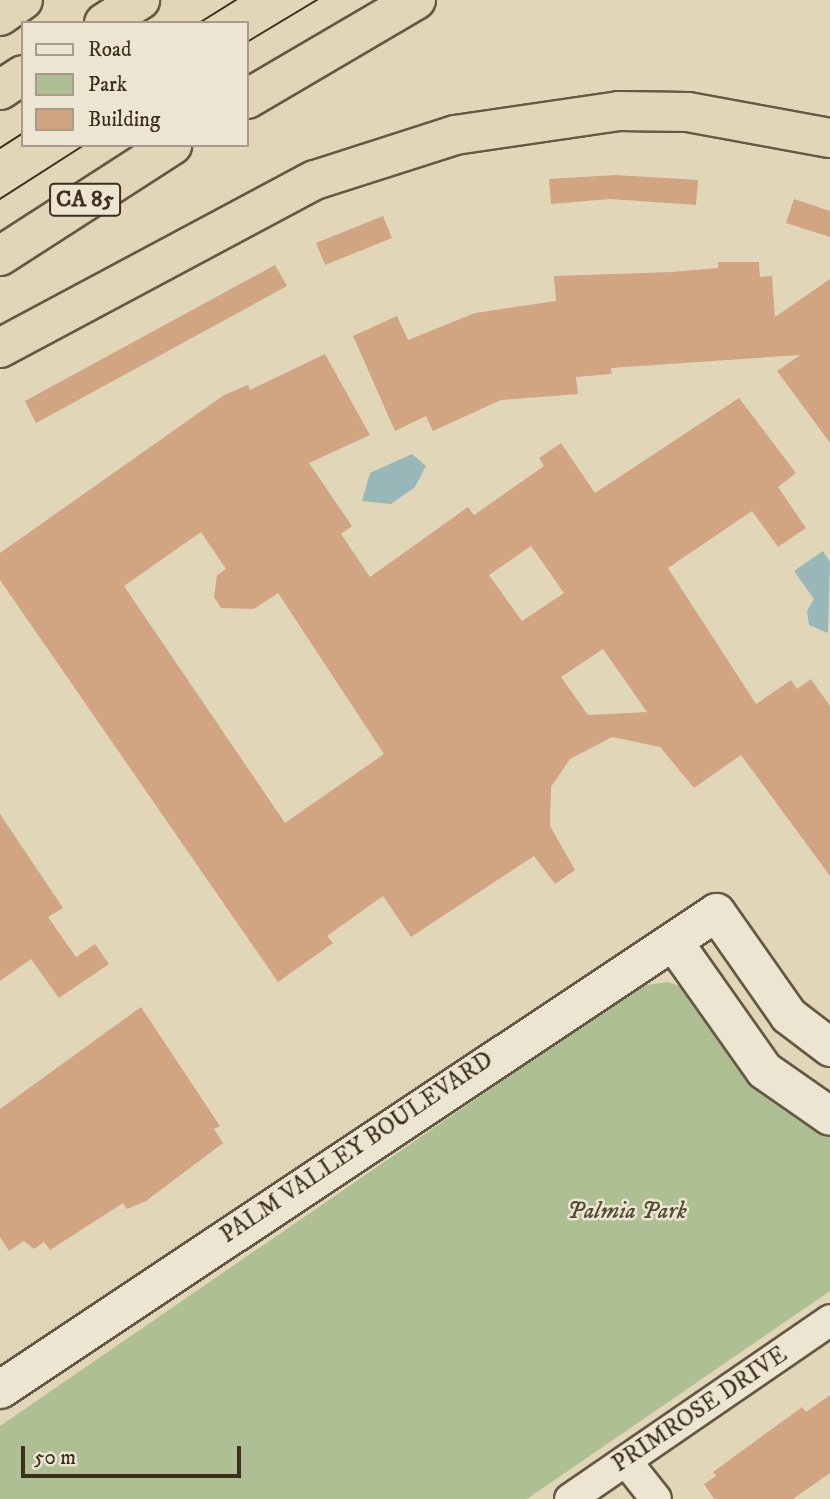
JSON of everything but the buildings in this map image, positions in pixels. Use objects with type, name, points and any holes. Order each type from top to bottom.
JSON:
[{"type":"highway","points":[[0,16],[23,0]]},
{"type":"highway","points":[[107,21],[140,0]]},
{"type":"highway","points":[[248,98],[416,0]]},
{"type":"highway","points":[[0,90],[21,76]]},
{"type":"highway","points":[[0,348],[315,180],[455,135],[620,111],[688,112],[830,138]]},
{"type":"highway","name":"CA 85","points":[[0,256],[169,147]]},
{"type":"street","name":"PALM VALLEY BOULEVARD","points":[[0,1389],[716,912],[788,1015],[830,1047]]},
{"type":"street","points":[[673,941],[764,1070],[830,1116]]},
{"type":"street","name":"PRIMROSE DRIVE","points":[[570,1499],[830,1320]]},
{"type":"street","points":[[626,1461],[656,1499]]},
{"type":"green space","name":"Palmia Park","points":[[668,982],[687,989],[830,1132],[830,1291],[527,1499],[0,1499],[0,1426],[640,986]]},
{"type":"water","points":[[412,454],[426,466],[415,487],[391,504],[362,501],[370,473]]},
{"type":"water","points":[[823,551],[830,562],[828,633],[809,625],[807,611],[814,599],[794,571]]},
{"type":"tram line","points":[[202,21],[236,0]]},
{"type":"tram line","points":[[248,41],[317,0]]},
{"type":"tram line","points":[[0,148],[21,134]]},
{"type":"tram line","points":[[0,199],[81,147]]}]
